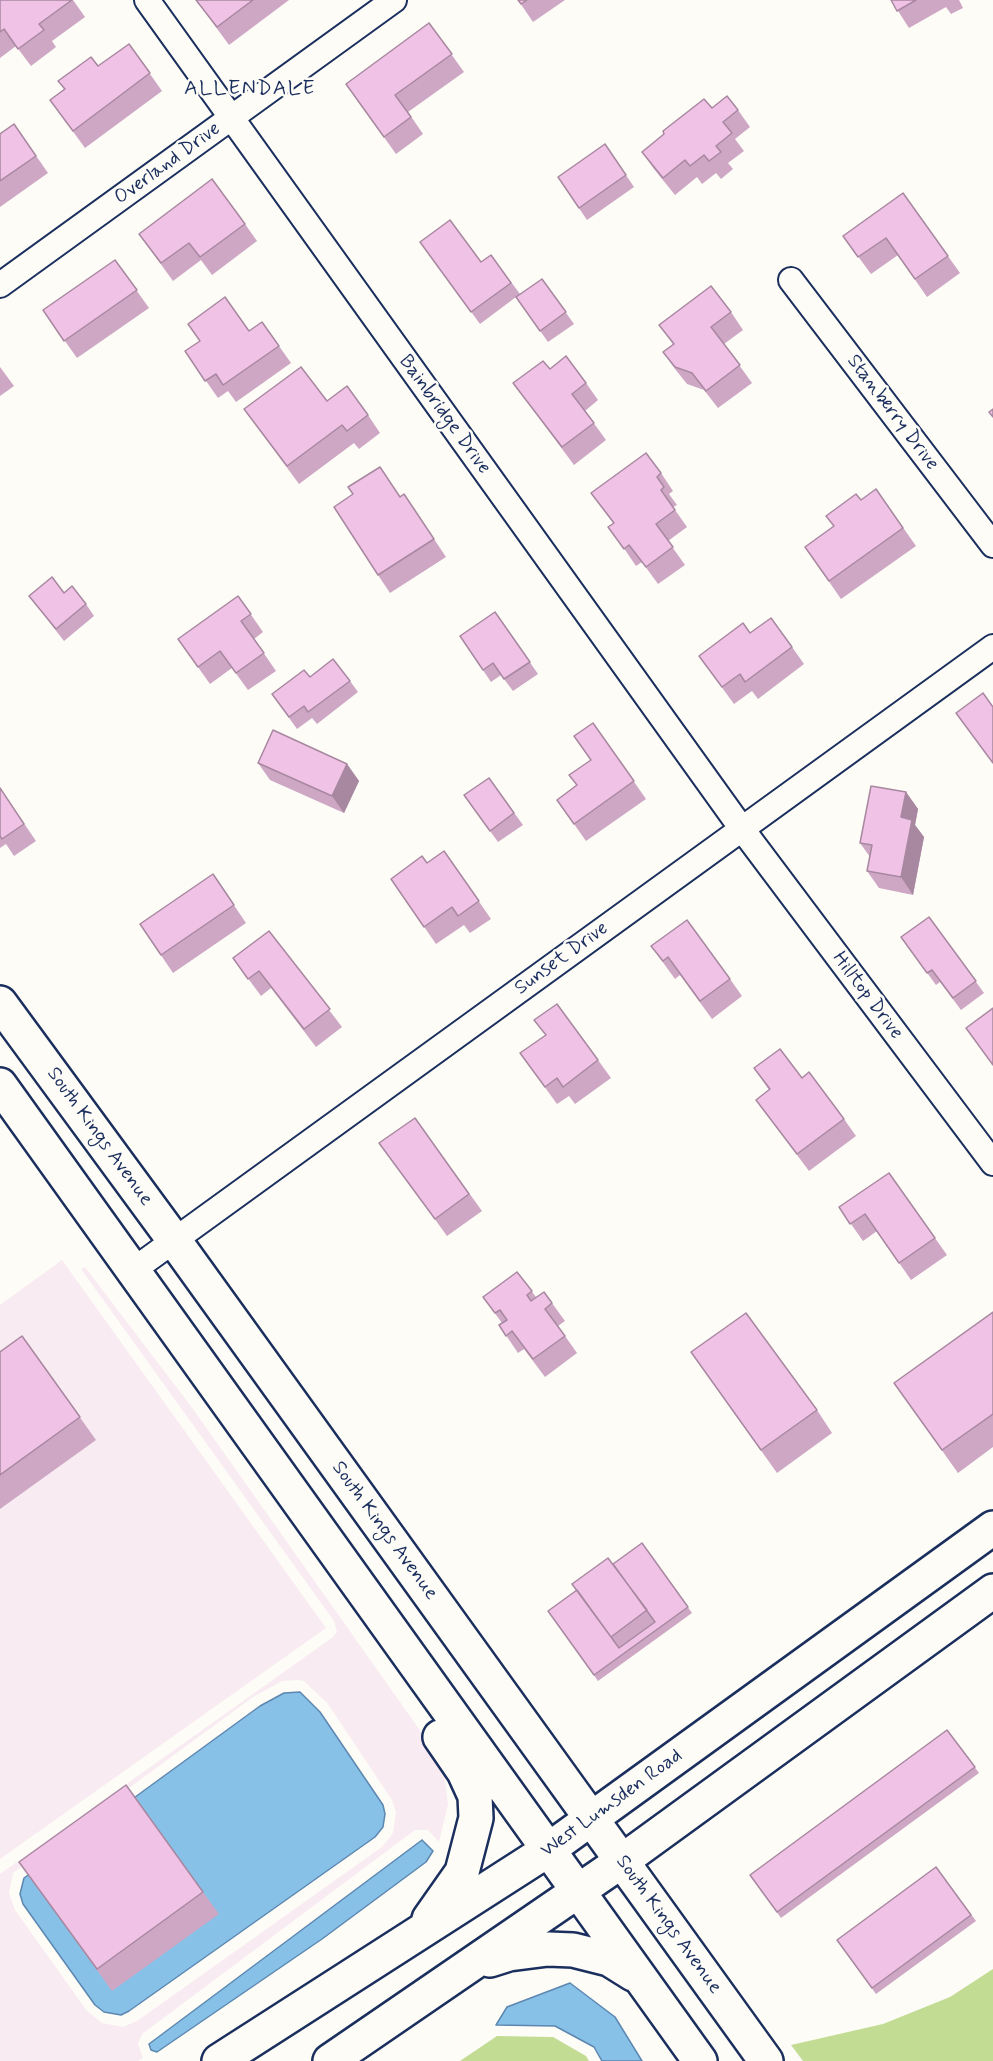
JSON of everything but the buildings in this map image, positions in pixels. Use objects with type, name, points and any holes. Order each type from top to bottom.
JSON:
[{"type":"main road","name":"South Kings Avenue","points":[[0,1003],[174,1240],[766,2061]]},
{"type":"main road","points":[[0,1084],[700,2061]]},
{"type":"main road","name":"West Lumsden Road","points":[[219,2061],[592,1820],[993,1528]]},
{"type":"main road","points":[[357,1584],[362,1627],[464,1772],[474,1796],[476,1818],[462,1872],[448,1896],[412,1938]]},
{"type":"main road","points":[[330,2061],[622,1862],[993,1591]]},
{"type":"main road","points":[[472,1966],[509,1954],[548,1949],[573,1950],[609,1959],[640,1978]]},
{"type":"street","name":"Bainbridge Drive","points":[[147,0],[742,829]]},
{"type":"street","name":"Overland Drive","points":[[0,285],[394,0]]},
{"type":"street","name":"Stanberry Drive","points":[[791,280],[993,545]]},
{"type":"street","name":"Sunset Drive","points":[[132,1270],[993,647]]},
{"type":"street","name":"Hilltop Drive","points":[[742,829],[993,1163]]},
{"type":"shaded area","points":[[62,1260],[326,1628],[0,1859],[0,1305]]},
{"type":"shaded area","points":[[85,1267],[193,1409],[443,1763],[448,1805],[439,1842],[428,1830],[415,1830],[142,2034],[138,2044],[143,2058],[138,2061],[0,2061],[0,1874],[337,1632],[334,1621],[81,1269]],"holes":[[[282,1681],[304,1681],[328,1704],[392,1800],[396,1812],[393,1833],[382,1847],[137,2021],[123,2027],[102,2023],[87,2011],[15,1910],[9,1893],[13,1873],[253,1697]]]},
{"type":"green space","points":[[993,1969],[993,2061],[803,2061],[791,2045],[883,2024],[950,1997]]},
{"type":"green space","points":[[497,2036],[553,2037],[586,2056],[589,2061],[460,2061]]},
{"type":"water","points":[[300,1692],[320,1712],[383,1805],[385,1814],[383,1827],[375,1837],[129,2011],[121,2015],[104,2012],[95,2005],[23,1904],[20,1894],[24,1878],[260,1706],[284,1693]]},
{"type":"water","points":[[422,1840],[433,1851],[426,1862],[322,1939],[157,2052],[151,2050],[149,2044]]},
{"type":"water","points":[[570,1983],[615,2017],[642,2061],[602,2061],[594,2047],[555,2026],[496,2025],[507,2007]]},
{"type":"district","name":"ALLENDALE","points":[[250,90]]}]
